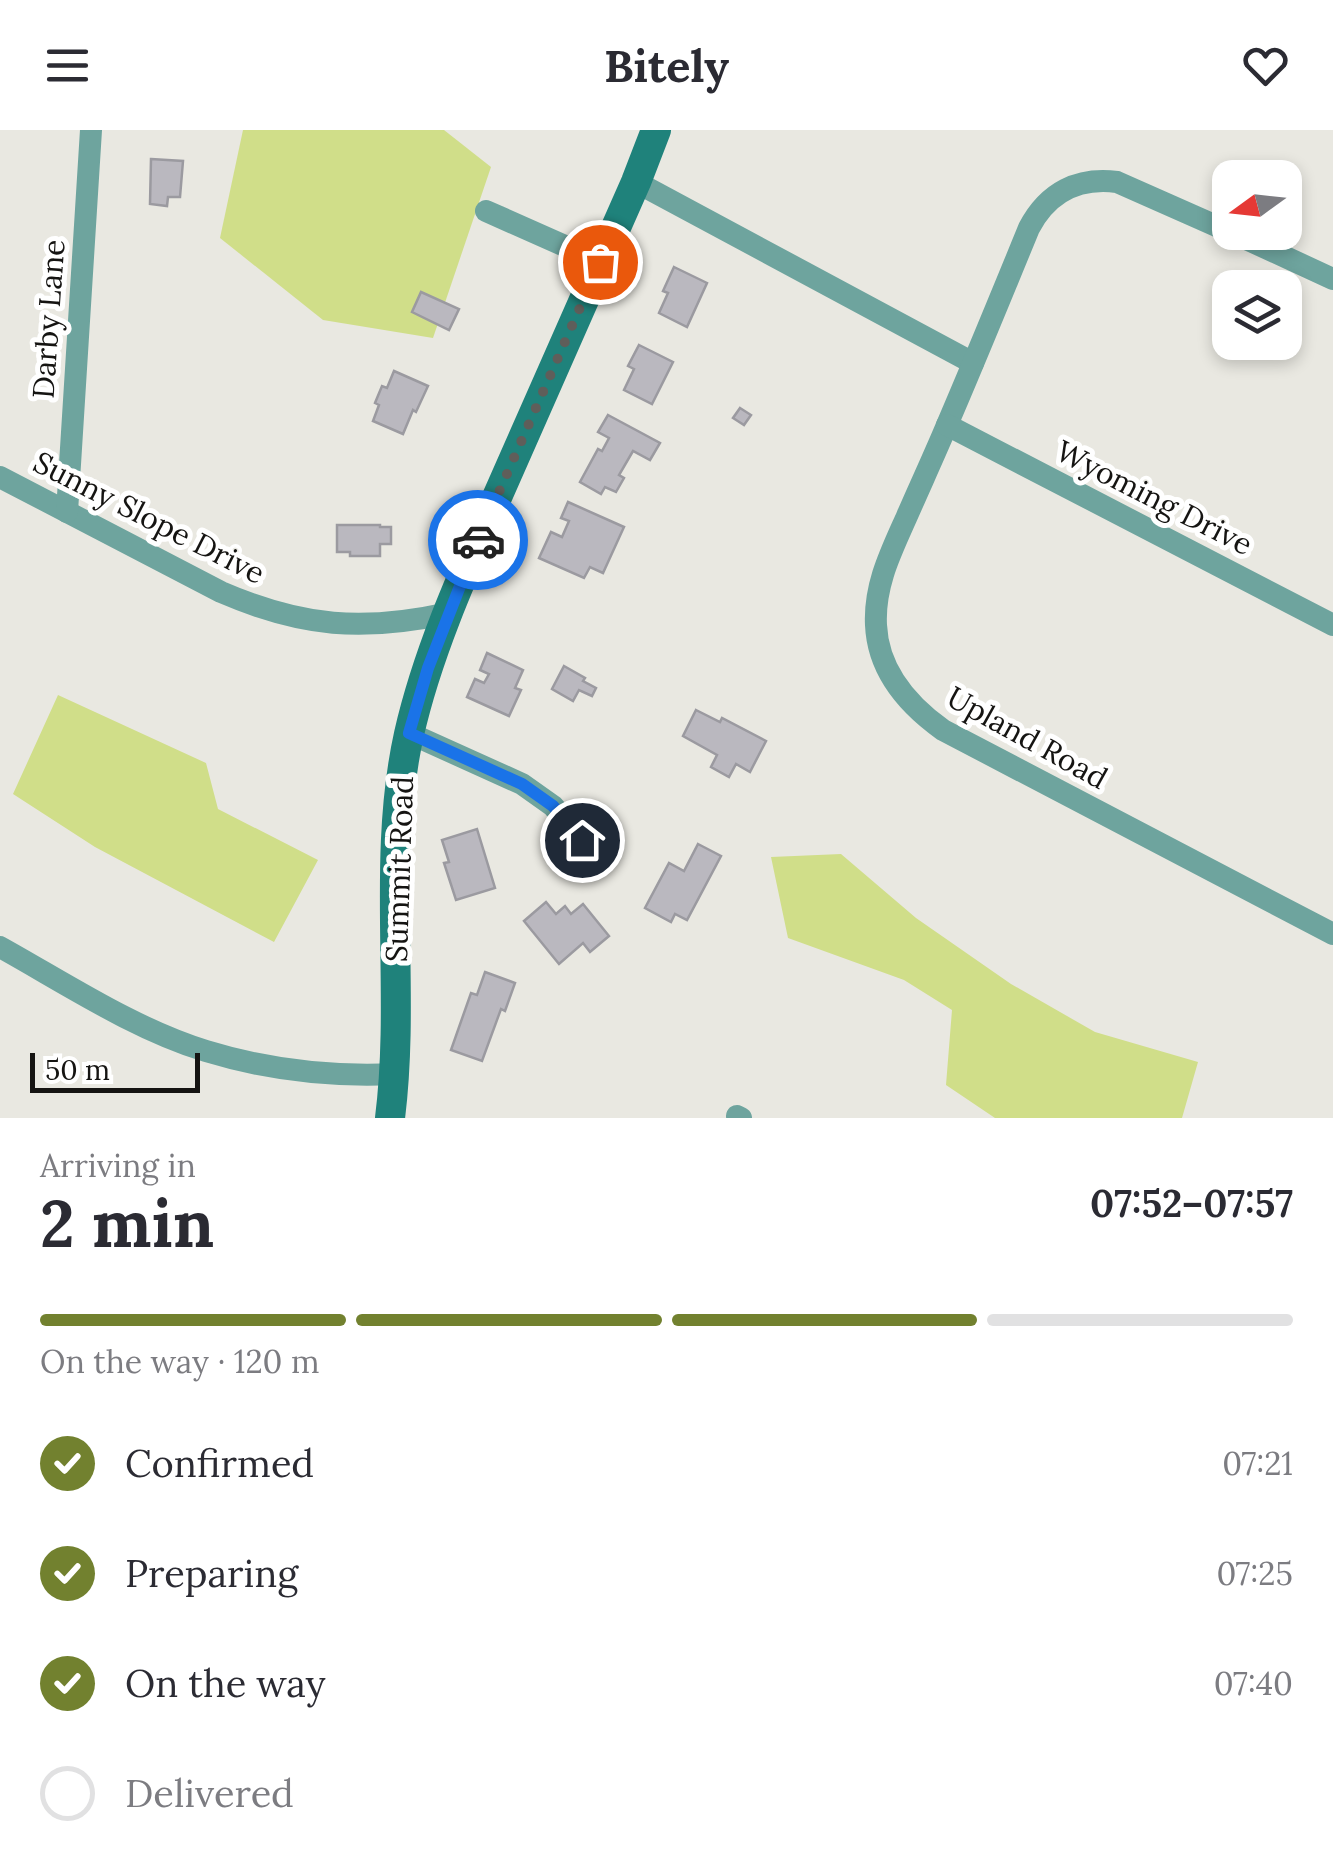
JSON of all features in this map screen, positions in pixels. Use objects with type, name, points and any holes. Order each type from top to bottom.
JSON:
[{"type":"main road","name":"Summit Road","points":[[390,1118],[396,1074],[397,816],[409,733],[428,668],[472,554],[656,130]]},
{"type":"street","name":"Darby Lane","points":[[67,512],[91,130]]},
{"type":"street","name":"Upland Road","points":[[1212,224],[1118,182],[1102,180],[1064,188],[1036,215],[882,574],[876,601],[878,643],[887,670],[902,694],[920,714],[943,730],[1333,934]]},
{"type":"street","points":[[636,182],[973,364]]},
{"type":"street","points":[[486,211],[600,262]]},
{"type":"street","name":"Upland Road","points":[[1269,250],[1333,279]]},
{"type":"street","name":"Wyoming Drive","points":[[948,424],[1333,625]]},
{"type":"street","name":"Sunny Slope Drive","points":[[0,477],[221,592],[284,615],[316,622],[381,625],[449,613]]},
{"type":"street","points":[[409,733],[522,784],[553,806],[582,840]]},
{"type":"street","points":[[0,947],[126,1016],[202,1050],[251,1064],[301,1072],[396,1074]]},
{"type":"green space","points":[[243,130],[444,130],[491,167],[433,338],[323,320],[220,238]]},
{"type":"green space","points":[[58,695],[206,763],[218,809],[318,860],[274,942],[95,847],[13,794]]},
{"type":"green space","points":[[841,854],[916,918],[1011,984],[1095,1032],[1198,1062],[1182,1118],[995,1118],[946,1085],[952,1010],[904,980],[788,938],[771,857]]},
{"type":"building","points":[[151,159],[183,161],[180,197],[168,197],[167,206],[150,204]]},
{"type":"building","points":[[674,267],[707,283],[687,327],[659,313],[668,293],[663,291]]},
{"type":"building","points":[[421,292],[459,309],[449,330],[412,312]]},
{"type":"building","points":[[639,345],[673,362],[652,404],[624,390],[634,369],[628,366]]},
{"type":"building","points":[[394,371],[428,386],[403,434],[373,421],[382,386],[387,388]]},
{"type":"building","points":[[740,408],[751,415],[744,425],[733,418]]},
{"type":"building","points":[[608,415],[660,443],[650,460],[633,451],[619,475],[624,478],[616,492],[605,487],[601,494],[580,482],[598,449],[602,451],[609,438],[598,432]]},
{"type":"building","points":[[568,502],[624,527],[603,573],[590,567],[584,578],[539,558],[551,532],[562,537],[569,521],[561,518]]},
{"type":"building","points":[[337,525],[391,527],[391,544],[380,544],[380,556],[337,552]]},
{"type":"building","points":[[487,653],[523,670],[515,688],[521,690],[509,716],[467,697],[475,679],[484,683],[489,674],[480,670]]},
{"type":"building","points":[[564,666],[596,688],[592,696],[579,690],[573,701],[552,689]]},
{"type":"building","points":[[696,710],[720,722],[722,718],[766,741],[750,772],[736,764],[729,777],[711,767],[717,755],[683,736]]},
{"type":"building","points":[[477,829],[495,888],[456,900],[444,863],[449,862],[442,840]]},
{"type":"building","points":[[698,844],[721,856],[687,920],[675,914],[671,922],[645,908],[669,863],[684,871]]},
{"type":"building","points":[[546,902],[556,914],[565,906],[571,914],[583,904],[609,936],[590,952],[583,943],[559,964],[524,921]]},
{"type":"building","points":[[485,972],[515,983],[482,1061],[451,1050],[471,993],[477,995]]},
{"type":"way so far","points":[[478,540],[600,262]]},
{"type":"route","points":[[478,540],[428,668],[409,733],[522,784],[553,806],[582,840]]}]
